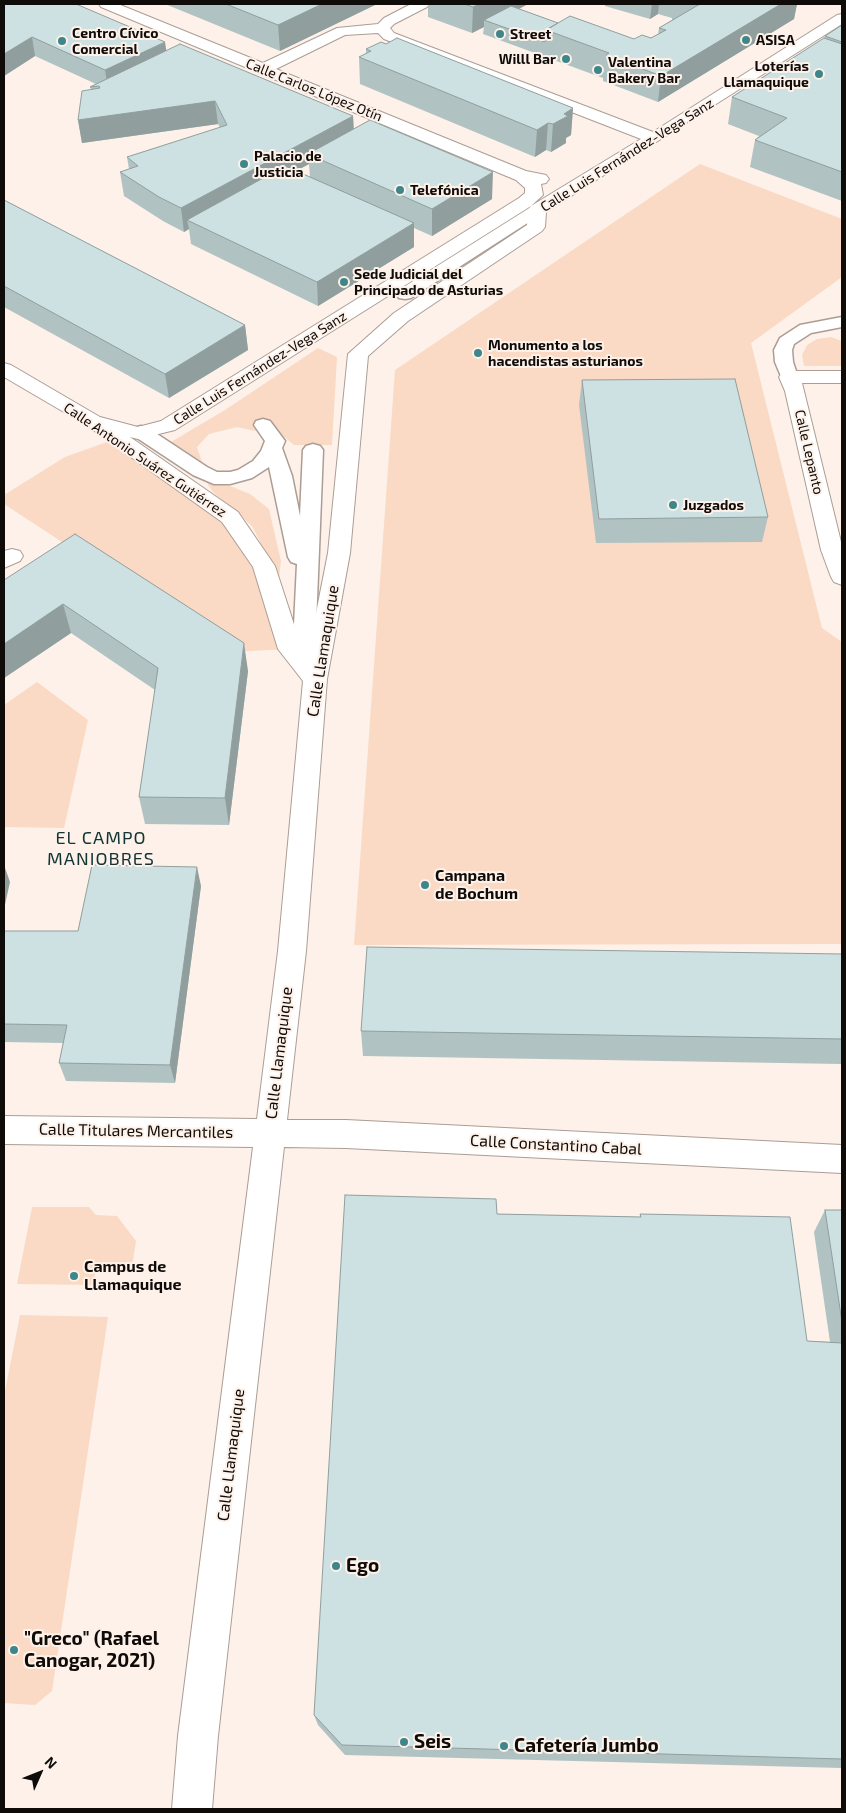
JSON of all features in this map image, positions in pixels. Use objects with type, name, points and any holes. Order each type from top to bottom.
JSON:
[{"type":"street","name":"Calle Carlos López Otín","points":[[106,4],[522,176],[549,180],[566,179],[600,171]]},
{"type":"street","points":[[263,69],[342,31],[382,28],[388,21],[422,4]]},
{"type":"street","name":"Calle Luis Fernández-Vega Sanz","points":[[141,432],[168,426],[352,335],[401,316],[536,227],[537,210],[842,18]]},
{"type":"street","points":[[382,28],[389,36],[654,138]]},
{"type":"street","name":"Calle Luis Fernández-Vega Sanz","points":[[352,335],[534,194],[534,187],[522,176]]},
{"type":"street","name":"Calle Llamaquique","points":[[192,1809],[198,1736],[292,951],[315,679],[339,553],[352,335]]},
{"type":"street","name":"Calle Antonio Suárez Gutiérrez","points":[[4,369],[94,421],[230,517],[264,566],[290,649],[315,679]]},
{"type":"street","points":[[789,377],[842,377]]},
{"type":"street","name":"Calle Lepanto","points":[[789,377],[795,391],[832,550],[842,577]]},
{"type":"street","points":[[94,421],[141,432]]},
{"type":"street","name":"Calle Titulares Mercantiles","points":[[4,1130],[269,1132]]},
{"type":"street","name":"Calle Constantino Cabal","points":[[269,1132],[346,1134],[842,1159]]},
{"type":"lane","points":[[405,294],[537,210]]},
{"type":"lane","points":[[789,377],[784,362],[783,350],[786,342],[794,335],[806,329],[842,322]]},
{"type":"lane","points":[[141,432],[200,471],[214,478],[230,478],[245,474],[260,465],[272,447],[275,441],[263,425]]},
{"type":"lane","points":[[272,447],[282,476],[306,596]]},
{"type":"lane","points":[[313,450],[305,625],[315,679]]},
{"type":"shaded area","points":[[700,164],[842,219],[842,277],[751,343],[822,628],[842,642],[842,944],[354,945],[395,370]]},
{"type":"shaded area","points":[[831,337],[842,341],[842,366],[804,366],[802,355],[807,345],[817,339]]},
{"type":"shaded area","points":[[318,348],[337,357],[332,445],[294,445],[281,434],[270,420],[255,431],[237,427],[209,434],[197,447],[202,462],[171,442],[225,410]]},
{"type":"shaded area","points":[[118,438],[230,517],[264,566],[290,649],[230,652],[4,504],[4,495],[65,457]]},
{"type":"shaded area","points":[[207,483],[230,486],[250,494],[269,509],[281,561],[279,578],[252,526],[213,492]]},
{"type":"shaded area","points":[[37,682],[88,720],[64,828],[4,827],[4,705]]},
{"type":"shaded area","points":[[32,1207],[89,1207],[96,1215],[117,1216],[136,1241],[131,1273],[95,1274],[93,1285],[17,1284]]},
{"type":"shaded area","points":[[20,1315],[108,1317],[52,1691],[35,1705],[4,1703],[4,1396]]},
{"type":"building","name":"Centro Cívico Comercial","points":[[4,4],[76,4],[165,42],[105,70],[32,37],[4,54]]},
{"type":"building","points":[[226,4],[322,4],[278,25]]},
{"type":"building","points":[[464,4],[479,4],[473,7]]},
{"type":"building","points":[[700,4],[781,4],[661,76],[606,55],[609,53],[546,30],[570,16],[634,39],[642,35],[651,38],[666,30],[659,28]]},
{"type":"building","points":[[511,6],[558,23],[546,30],[545,42],[484,20]]},
{"type":"building","points":[[842,25],[842,42],[825,36]]},
{"type":"building","points":[[397,38],[573,108],[564,114],[568,116],[553,124],[548,123],[537,130],[359,57],[371,51],[366,49],[381,42],[386,44]]},
{"type":"building","points":[[824,38],[842,44],[842,172],[755,140],[787,118],[732,97]]},
{"type":"building","points":[[180,44],[353,116],[181,208],[159,197],[120,172],[138,166],[127,157],[227,125],[215,101],[78,120],[82,91],[100,88],[99,86],[90,87]]},
{"type":"building","points":[[370,120],[493,172],[432,209],[308,154]]},
{"type":"building","points":[[285,166],[414,223],[317,282],[187,220]]},
{"type":"building","points":[[4,200],[245,325],[165,374],[4,286]]},
{"type":"building","name":"Juzgados","points":[[735,379],[768,517],[599,519],[582,380]]},
{"type":"building","points":[[75,534],[244,643],[225,798],[139,797],[158,668],[63,604],[4,644],[4,580]]},
{"type":"building","points":[[92,865],[197,867],[170,1065],[59,1063],[67,1025],[4,1024],[4,931],[78,931]]},
{"type":"building","points":[[367,947],[842,954],[842,1039],[361,1031]]},
{"type":"building","points":[[345,1195],[496,1199],[497,1214],[641,1217],[640,1214],[790,1217],[807,1341],[842,1343],[842,1759],[342,1745],[314,1715]]},
{"type":"building","points":[[825,1210],[842,1210],[842,1322]]},
{"type":"place","name":"Street","points":[[500,34]]},
{"type":"place","name":"ASISA","points":[[746,40]]},
{"type":"place","name":"Centro Cívico Comercial","points":[[62,41]]},
{"type":"place","name":"Willl Bar","points":[[566,59]]},
{"type":"place","name":"Valentina Bakery Bar","points":[[598,70]]},
{"type":"place","name":"Loterías Llamaquique","points":[[819,74]]},
{"type":"place","name":"Palacio de Justicia","points":[[244,164]]},
{"type":"place","name":"Telefónica","points":[[400,190]]},
{"type":"place","name":"Sede Judicial del Principado de Asturias","points":[[344,282]]},
{"type":"place","name":"Monumento a los hacendistas asturianos","points":[[478,353]]},
{"type":"place","name":"Juzgados","points":[[673,505]]},
{"type":"place","name":"Campana de Bochum","points":[[425,885]]},
{"type":"place","name":"Campus de Llamaquique","points":[[74,1276]]},
{"type":"place","name":"Ego","points":[[336,1566]]},
{"type":"place","name":"\"Greco\" (Rafael Canogar, 2021)","points":[[14,1650]]},
{"type":"place","name":"Seis","points":[[404,1742]]},
{"type":"place","name":"Cafetería Jumbo","points":[[504,1746]]},
{"type":"district","name":"EL CAMPO MANIOBRES","points":[[101,848]]}]
